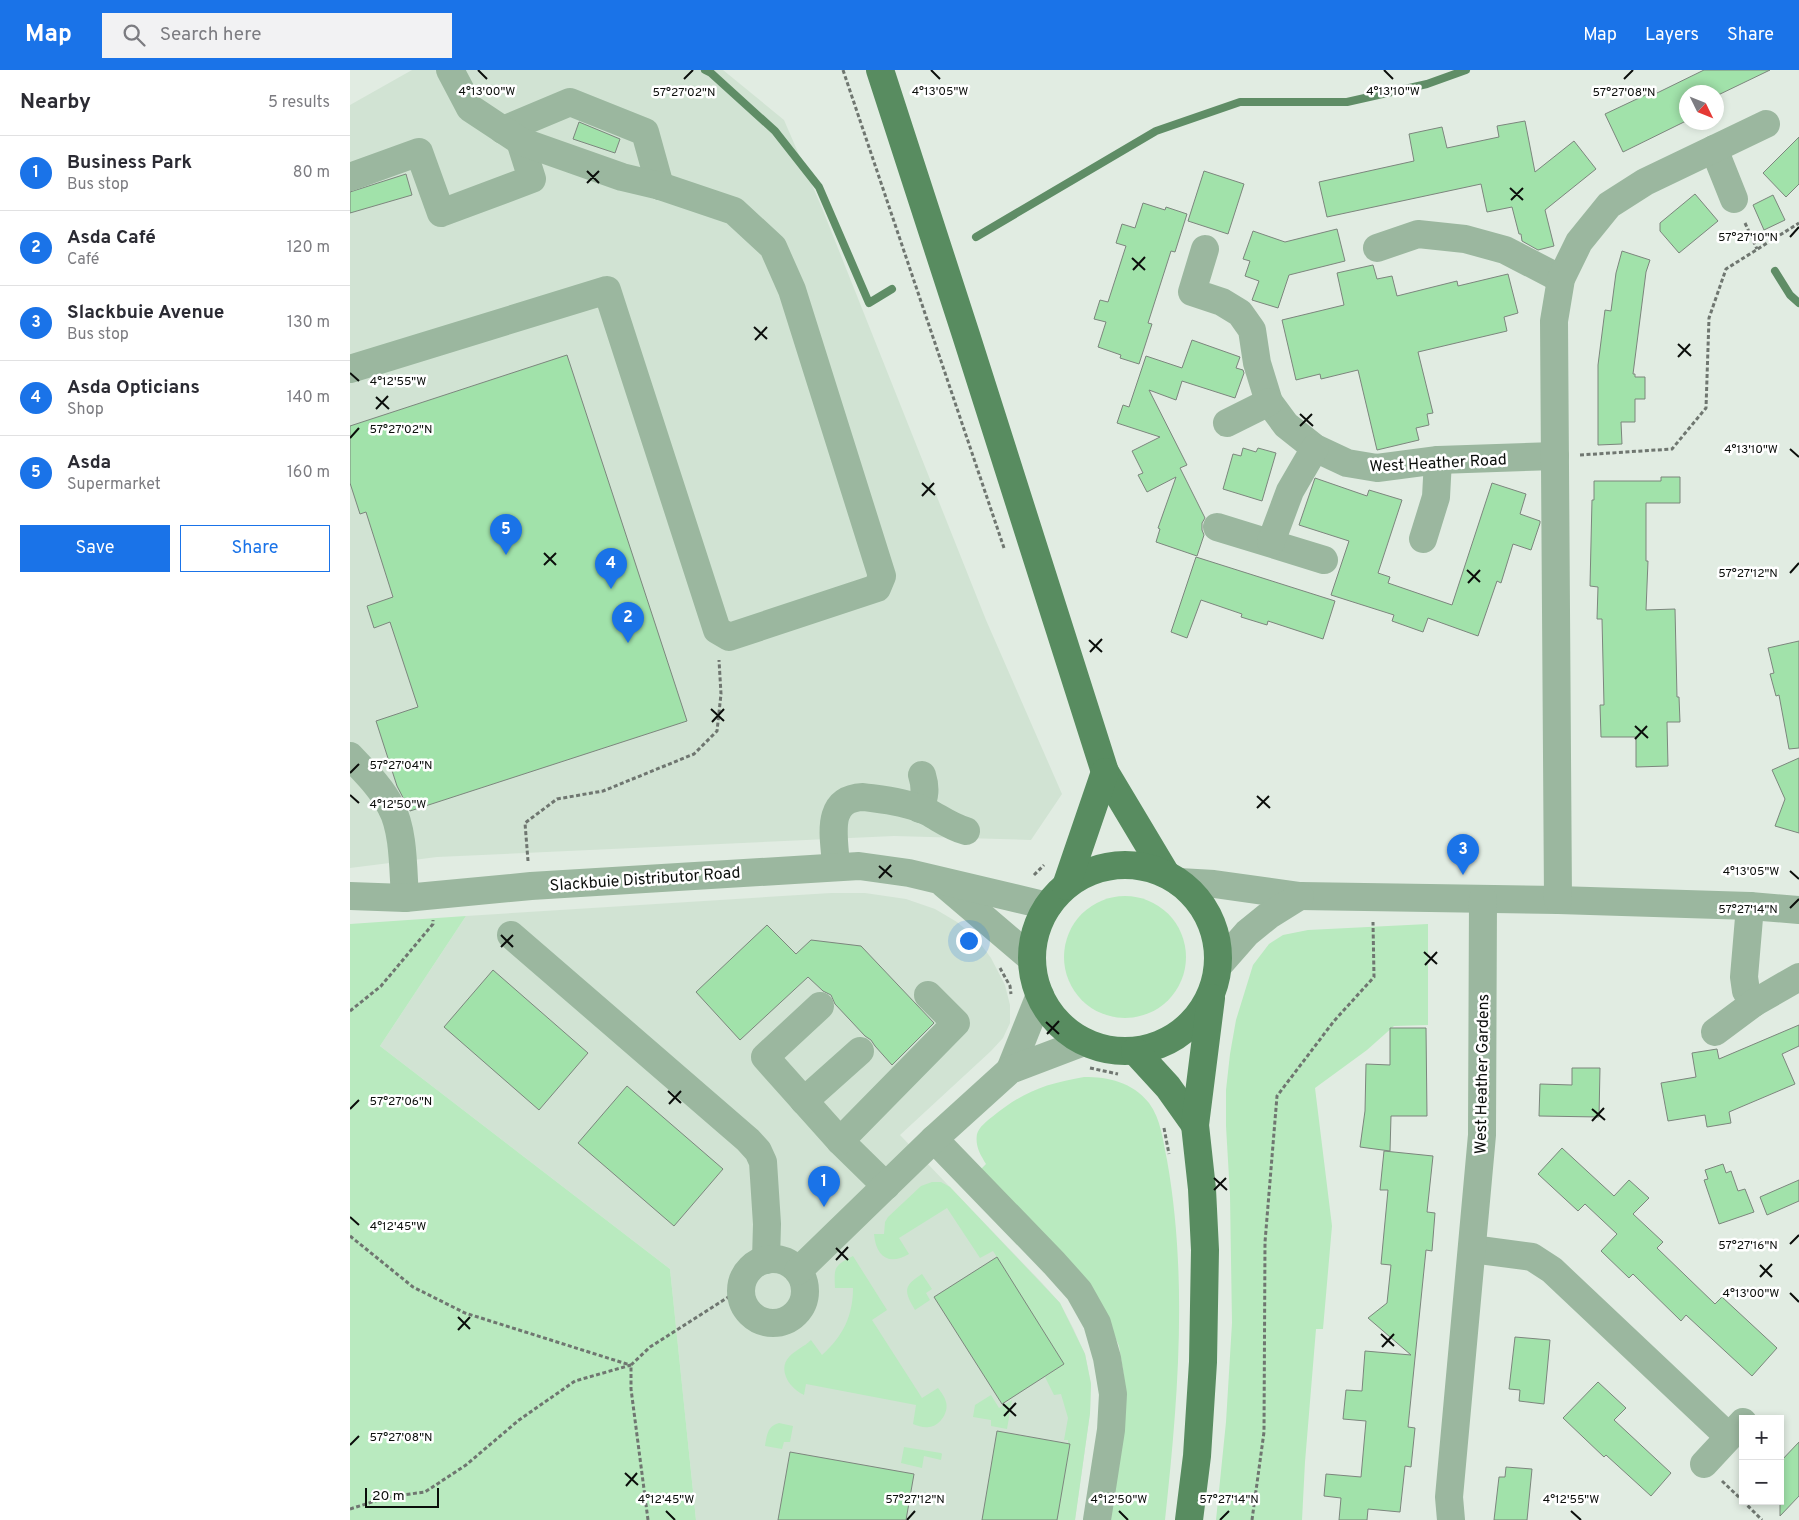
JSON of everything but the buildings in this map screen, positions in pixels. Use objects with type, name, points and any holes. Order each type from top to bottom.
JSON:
[{"type":"main road","points":[[880,70],[1106,772],[1172,878],[1202,904],[1216,934],[1218,966],[1212,994],[1195,1125],[1202,1189],[1205,1250],[1203,1362],[1197,1456],[1189,1520]]},
{"type":"main road","points":[[1106,772],[1057,896],[1036,931],[1032,958],[1040,995],[1051,1014],[1066,1030],[1083,1054],[1109,1050],[1135,1051],[1159,1045],[1181,1033],[1199,1015],[1212,994]]},
{"type":"main road","points":[[1057,896],[1088,872],[1114,865],[1140,866],[1172,878]]},
{"type":"main road","points":[[1135,1051],[1168,1087],[1195,1125]]},
{"type":"street","points":[[350,369],[607,290],[717,630],[729,637],[877,588],[882,576],[792,290],[773,247],[734,211],[660,186],[622,177],[511,135],[470,108],[450,71]]},
{"type":"street","points":[[511,135],[570,102],[645,132],[660,186]]},
{"type":"street","points":[[1558,900],[1554,321],[1561,279],[1579,242],[1609,206],[1645,182],[1766,124]]},
{"type":"street","points":[[350,177],[419,152],[441,213],[532,179],[511,135]]},
{"type":"street","points":[[1714,149],[1734,199]]},
{"type":"street","points":[[1378,248],[1418,234],[1466,239],[1505,250],[1561,279]]},
{"type":"street","name":"West Heather Road","points":[[1205,249],[1192,292],[1222,302],[1240,312],[1252,330],[1257,364],[1268,402],[1286,425],[1315,448],[1347,463],[1377,468],[1438,460],[1555,456]]},
{"type":"street","points":[[1228,423],[1268,402]]},
{"type":"street","points":[[1271,542],[1290,491],[1315,448]]},
{"type":"street","points":[[1422,539],[1436,497],[1438,460]]},
{"type":"street","points":[[1217,527],[1271,542],[1324,560]]},
{"type":"street","points":[[350,756],[379,787],[392,808],[398,825],[400,840],[404,898]]},
{"type":"street","points":[[920,809],[926,786],[922,775]]},
{"type":"street","points":[[836,867],[835,817],[842,802],[854,797],[896,802],[920,809],[953,828],[966,831]]},
{"type":"street","name":"Slackbuie Distributor Road","points":[[350,896],[404,898],[530,886],[859,866],[909,873],[1001,894],[1057,896]]},
{"type":"street","points":[[1172,878],[1300,896],[1558,900],[1750,906],[1799,910]]},
{"type":"street","name":"Slackbuie Distributor Road","points":[[939,880],[1032,958]]},
{"type":"street","points":[[1218,966],[1246,933],[1268,916],[1300,896]]},
{"type":"street","name":"West Heather Gardens","points":[[1451,1520],[1448,1497],[1482,1136],[1483,900]]},
{"type":"street","points":[[1750,906],[1744,977],[1746,990],[1754,1002]]},
{"type":"street","points":[[512,935],[748,1140],[758,1151],[763,1162],[767,1224],[766,1260]]},
{"type":"street","points":[[1715,1032],[1754,1002],[1799,977]]},
{"type":"street","points":[[840,1141],[956,1023],[928,995]]},
{"type":"street","points":[[798,1271],[934,1139],[1010,1070],[1040,995]]},
{"type":"street","points":[[820,1006],[764,1057],[840,1141],[886,1186]]},
{"type":"street","points":[[804,1101],[860,1051]]},
{"type":"street","points":[[1010,1070],[1083,1054]]},
{"type":"street","points":[[934,1139],[1054,1263],[1079,1292],[1097,1323],[1107,1358],[1113,1394],[1111,1430],[1097,1520]]},
{"type":"street","points":[[1472,1249],[1532,1257],[1552,1270],[1739,1420]]},
{"type":"street","points":[[766,1260],[784,1261],[798,1271],[806,1290],[800,1310],[793,1317],[783,1322],[763,1322],[754,1317],[742,1300],[741,1289],[749,1270],[766,1260]]},
{"type":"street","points":[[1704,1464],[1739,1425]]},
{"type":"path","points":[[843,70],[1004,550]]},
{"type":"path","points":[[1555,456],[1672,449],[1706,408],[1709,318],[1726,269],[1799,223]]},
{"type":"path","points":[[530,886],[525,823],[557,799],[603,791],[694,754],[717,730],[721,694],[717,630]]},
{"type":"path","points":[[1001,894],[1003,887],[1019,885],[1030,880],[1045,863]]},
{"type":"path","points":[[350,1011],[382,986],[400,961],[433,924],[436,895]]},
{"type":"path","points":[[1252,1520],[1264,1432],[1265,1242],[1277,1096],[1334,1021],[1374,977],[1373,897]]},
{"type":"path","points":[[1000,967],[1010,986],[1012,995]]},
{"type":"path","points":[[1083,1054],[1124,1077]]},
{"type":"path","points":[[1162,1124],[1167,1138],[1170,1158]]},
{"type":"path","points":[[350,1236],[413,1287],[465,1313],[631,1365]]},
{"type":"path","points":[[350,1509],[388,1497],[425,1492],[466,1465],[519,1420],[575,1380],[631,1365],[650,1347],[741,1289]]},
{"type":"path","points":[[631,1365],[631,1389],[648,1520]]},
{"type":"path","points":[[1747,1505],[1762,1520]]},
{"type":"shaded area","points":[[412,70],[723,70],[784,120],[822,208],[986,620],[1062,794],[1031,840],[894,836],[437,857],[350,868],[350,105]]},
{"type":"shaded area","points":[[831,893],[865,893],[906,899],[935,909],[957,922],[977,939],[991,958],[1005,985],[1010,1005],[1010,1023],[1003,1038],[900,1135],[1060,1303],[1085,1354],[1091,1384],[1090,1413],[1075,1520],[696,1520],[670,1269],[380,1046],[466,916]]},
{"type":"green space","points":[[1125,896],[1137,897],[1148,901],[1168,914],[1181,934],[1185,945],[1185,969],[1181,980],[1168,1000],[1148,1013],[1137,1017],[1125,1018],[1113,1017],[1102,1013],[1082,1000],[1069,980],[1065,969],[1064,957],[1065,945],[1069,934],[1082,914],[1102,901],[1113,897]]},
{"type":"green space","points":[[466,916],[380,1046],[670,1269],[696,1520],[350,1520],[350,924]]},
{"type":"green space","points":[[1428,924],[1428,1025],[1394,1026],[1367,1050],[1315,1088],[1332,1226],[1323,1329],[1316,1329],[1302,1520],[1216,1520],[1226,1422],[1232,1323],[1226,1090],[1236,1020],[1253,965],[1269,944],[1283,935],[1308,930]]},
{"type":"green space","points":[[1084,1077],[1120,1082],[1135,1090],[1149,1103],[1161,1130],[1167,1160],[1177,1249],[1179,1340],[1174,1430],[1165,1520],[1111,1520],[1124,1377],[1119,1346],[1106,1316],[981,1169],[986,1164],[978,1150],[977,1134],[986,1122],[1014,1101],[1035,1090]]},
{"type":"green space","points":[[932,1182],[941,1182],[950,1187],[1060,1303],[1085,1354],[1091,1384],[1090,1413],[1075,1520],[1057,1520],[1070,1445],[1068,1440],[1064,1440],[1068,1418],[1061,1394],[1054,1395],[1045,1377],[1064,1364],[993,1251],[980,1258],[947,1208],[899,1238],[909,1254],[902,1258],[890,1259],[885,1257],[881,1254],[875,1242],[874,1234],[884,1234],[885,1222],[888,1217],[921,1186]]},
{"type":"green space","points":[[853,1256],[887,1310],[872,1320],[922,1398],[938,1388],[945,1398],[947,1406],[945,1414],[933,1426],[925,1427],[913,1424],[916,1405],[806,1384],[804,1395],[794,1388],[787,1379],[784,1368],[791,1355],[811,1340],[822,1355],[841,1333],[849,1316],[853,1288],[835,1288],[835,1271],[842,1262]]},
{"type":"green space","points":[[922,1274],[932,1289],[926,1293],[930,1300],[915,1310],[907,1289],[911,1282]]},
{"type":"green space","points":[[991,1395],[999,1408],[1012,1400],[1007,1429],[991,1426],[991,1420],[973,1417],[975,1405]]},
{"type":"green space","points":[[779,1423],[793,1426],[790,1442],[784,1442],[782,1449],[765,1446],[770,1429]]},
{"type":"green space","points":[[904,1447],[941,1453],[941,1460],[924,1456],[922,1468],[901,1463]]},
{"type":"waterway","points":[[705,70],[711,73],[775,131],[819,187],[869,303],[892,289]]},
{"type":"waterway","points":[[976,237],[1156,131],[1240,102],[1347,102],[1427,84],[1466,70]]},
{"type":"waterway","points":[[1775,271],[1790,295],[1799,303]]},
{"type":"place","name":"Asda","points":[[506,555]]},
{"type":"place","name":"Asda Opticians","points":[[611,589]]},
{"type":"place","name":"Asda Café","points":[[628,643]]},
{"type":"place","name":"Slackbuie Avenue","points":[[1463,875]]},
{"type":"place","name":"Business Park","points":[[824,1207]]}]
